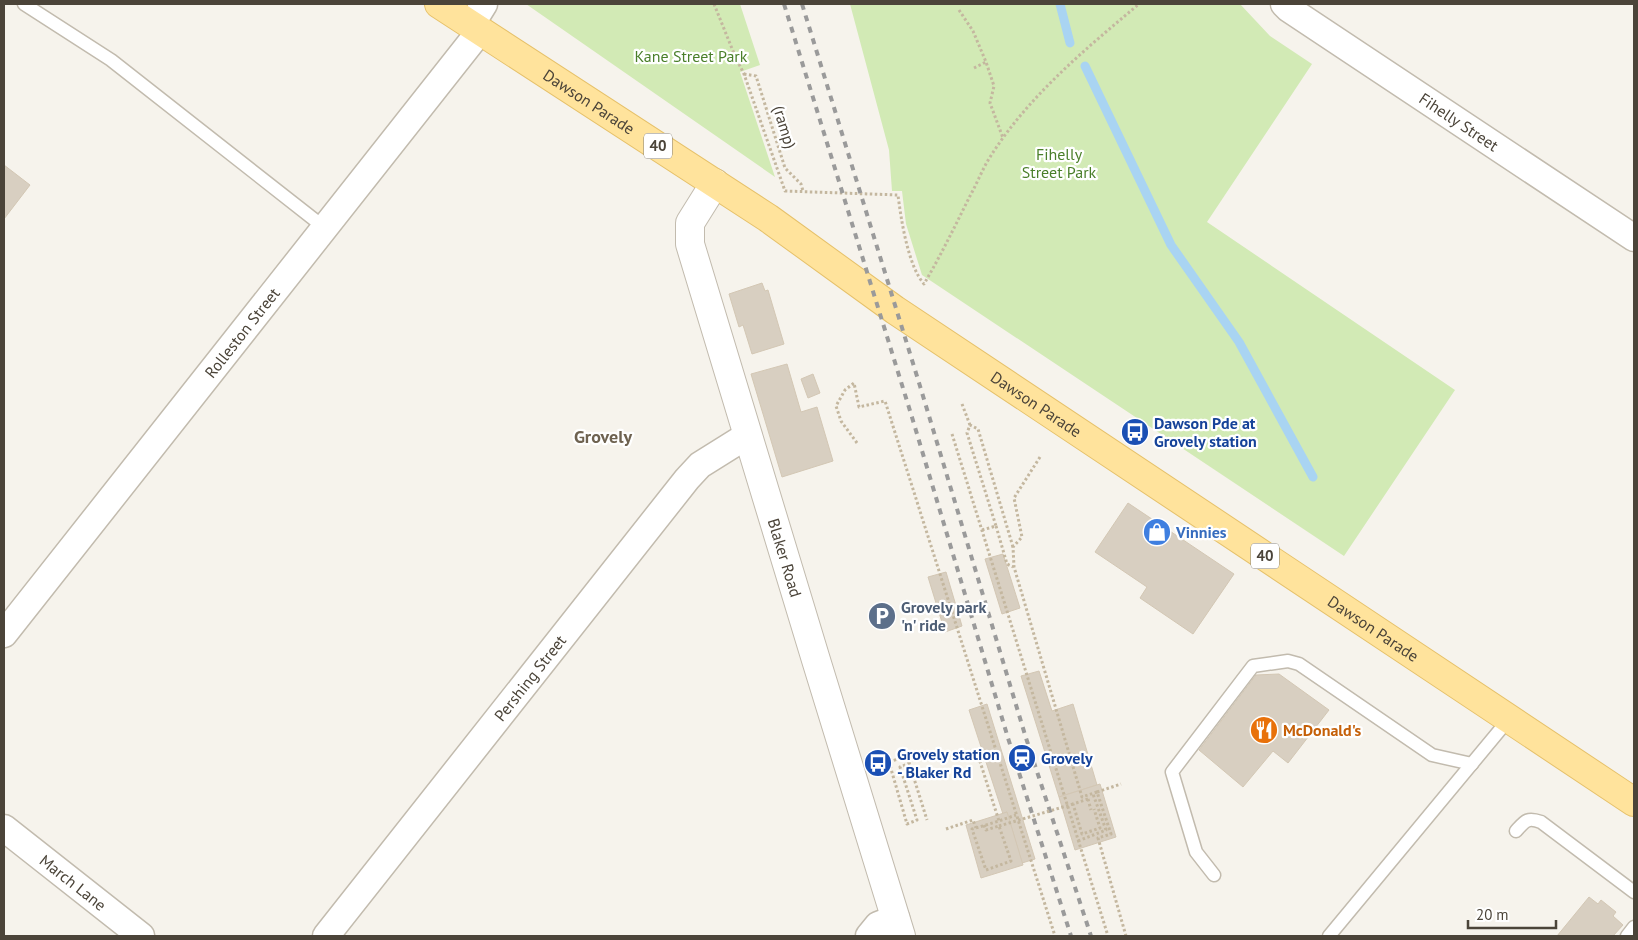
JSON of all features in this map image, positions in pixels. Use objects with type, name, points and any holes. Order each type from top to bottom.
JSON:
[{"type":"main road","name":"Dawson Parade","points":[[439,4],[478,20],[715,184],[768,218],[895,310],[1634,802]]},
{"type":"street","name":"Fihelly Street","points":[[1284,4],[1634,238]]},
{"type":"street","name":"Rolleston Street","points":[[4,634],[325,228],[478,20]]},
{"type":"street","name":"Blaker Road","points":[[715,184],[690,222],[690,244],[899,927]]},
{"type":"street","name":"Pershing Street","points":[[326,936],[687,479],[700,465],[748,435]]},
{"type":"street","name":"March Lane","points":[[4,828],[141,936]]},
{"type":"street","points":[[870,936],[878,925],[899,927]]},
{"type":"lane","points":[[24,4],[111,60],[325,228]]},
{"type":"lane","points":[[1214,875],[1196,852],[1172,772],[1253,666],[1288,661],[1300,664],[1432,755],[1472,764]]},
{"type":"lane","points":[[1329,936],[1509,719]]},
{"type":"lane","points":[[1516,831],[1525,821],[1533,819],[1541,822],[1634,892]]},
{"type":"lane","points":[[1627,936],[1634,927]]},
{"type":"path","points":[[714,4],[744,74],[785,191],[898,195],[901,225],[918,277],[924,284],[987,163],[1004,139],[1042,91],[1093,42],[1139,4]]},
{"type":"path","points":[[959,10],[973,31],[986,62],[994,86],[990,103],[1004,139]]},
{"type":"path","points":[[974,68],[986,62]]},
{"type":"path","name":"(ramp)","points":[[744,74],[756,76],[785,168],[801,184],[804,191]]},
{"type":"path","points":[[857,444],[841,421],[836,406],[845,390],[854,383],[859,407],[885,401],[1054,936]]},
{"type":"path","points":[[962,404],[970,425],[978,429],[1013,547],[1014,567],[1082,797],[1087,798],[1100,828],[1082,834],[1073,804]]},
{"type":"path","points":[[970,425],[966,433],[1007,564],[1014,567]]},
{"type":"path","points":[[952,434],[1108,936]]},
{"type":"path","points":[[1013,547],[1022,537],[1014,498],[1040,457]]},
{"type":"path","points":[[982,530],[996,526]]},
{"type":"path","points":[[969,752],[976,749],[999,821]]},
{"type":"path","points":[[877,767],[906,756],[927,820]]},
{"type":"path","points":[[889,762],[907,824],[916,820],[900,767],[910,764]]},
{"type":"path","points":[[911,769],[918,767]]},
{"type":"path","points":[[984,825],[986,830],[1073,804],[1095,793],[1121,784]]},
{"type":"path","points":[[1078,841],[1106,830],[1095,793]]},
{"type":"path","points":[[1095,793],[1111,834],[1098,838],[1126,936]]},
{"type":"path","points":[[999,826],[1011,861],[986,870],[972,829],[1016,815]]},
{"type":"path","points":[[946,829],[973,820],[976,828]]},
{"type":"green space","name":"Kane Street Park","points":[[526,4],[740,4],[760,65],[740,72],[775,177]]},
{"type":"green space","name":"Fihelly Street Park","points":[[850,4],[1240,4],[1270,36],[1312,64],[1207,222],[1455,390],[1344,556],[922,275],[906,224],[902,191],[892,191],[889,150]]},
{"type":"building","points":[[4,165],[30,185],[4,219]]},
{"type":"building","points":[[762,283],[765,291],[768,290],[784,344],[752,354],[743,325],[739,327],[729,294]]},
{"type":"building","points":[[787,364],[801,412],[817,407],[833,461],[782,477],[751,374]]},
{"type":"building","points":[[813,374],[820,393],[808,398],[801,379]]},
{"type":"building","points":[[1128,503],[1234,574],[1193,634],[1140,598],[1147,587],[1095,552]]},
{"type":"building","points":[[1003,554],[1020,608],[1002,614],[985,559]]},
{"type":"building","points":[[946,572],[962,626],[945,632],[928,577]]},
{"type":"building","points":[[1039,671],[1052,711],[1073,704],[1097,785],[1059,797],[1021,676]]},
{"type":"building","name":"McDonald's","points":[[1279,674],[1329,710],[1288,763],[1273,751],[1243,787],[1199,750],[1256,675]]},
{"type":"building","points":[[987,704],[1035,859],[1022,863],[1007,812],[1003,814],[969,710]]},
{"type":"building","points":[[1100,784],[1116,837],[1075,850],[1059,797]]},
{"type":"building","points":[[1007,812],[1023,865],[981,878],[966,825]]},
{"type":"building","points":[[1589,897],[1598,904],[1601,900],[1616,912],[1613,916],[1623,925],[1613,936],[1557,936]]},
{"type":"waterway","points":[[1060,4],[1070,43]]},
{"type":"waterway","points":[[1085,66],[1171,245],[1239,342],[1313,477]]},
{"type":"railway","points":[[784,4],[911,414],[1008,738],[1071,936]]},
{"type":"railway","points":[[802,4],[1026,738],[1091,936]]},
{"type":"place","name":"Dawson Pde at Grovely station","points":[[1135,432]]},
{"type":"place","name":"Vinnies","points":[[1157,532]]},
{"type":"place","name":"Grovely park 'n' ride","points":[[882,616]]},
{"type":"place","name":"McDonald's","points":[[1264,730]]},
{"type":"place","name":"Grovely","points":[[1022,758]]},
{"type":"place","name":"Grovely station - Blaker Rd","points":[[878,763]]},
{"type":"district","name":"Grovely","points":[[603,437]]}]
